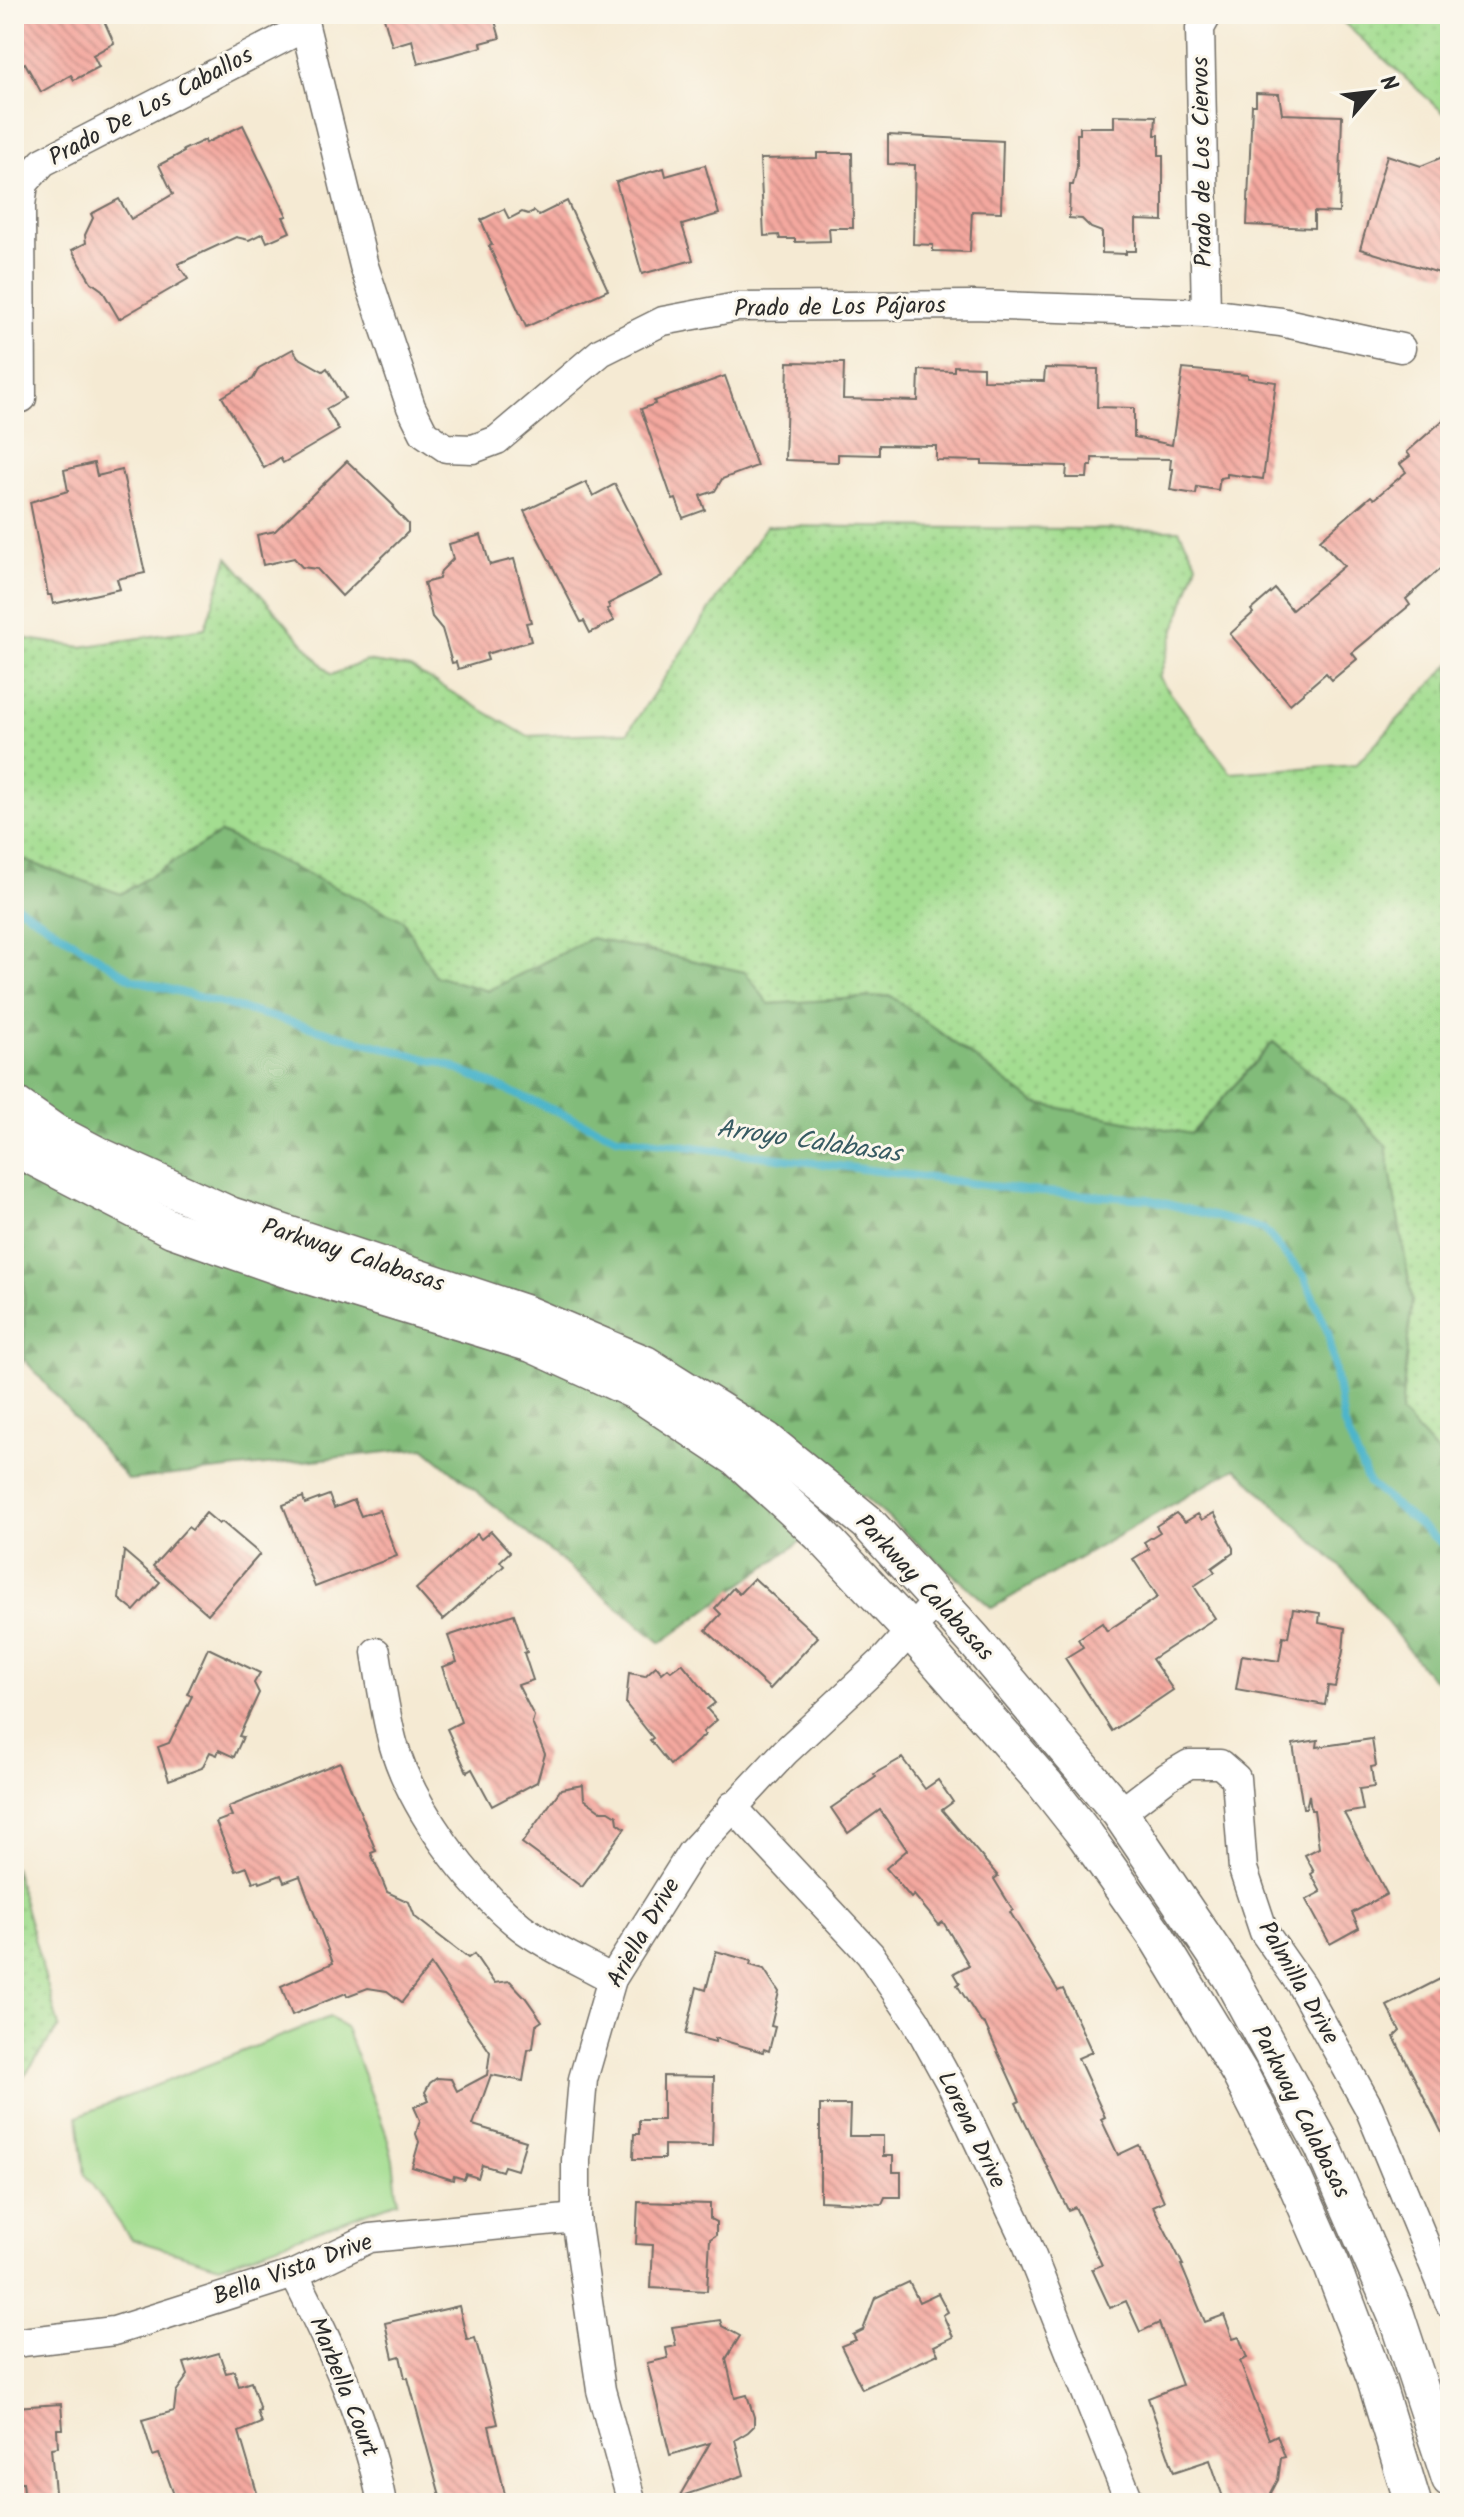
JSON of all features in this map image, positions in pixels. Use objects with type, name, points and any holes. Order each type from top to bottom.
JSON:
[{"type":"street","name":"Prado de Los Ciervos","points":[[1206,313],[1200,28],[1208,14]]},
{"type":"street","name":"Prado de Los Pájaros","points":[[303,21],[364,266],[406,393],[424,433],[446,448],[473,449],[497,440],[601,352],[663,321],[737,307],[973,305],[1206,313],[1281,322],[1401,348]]},
{"type":"street","name":"Prado De Los Caballos","points":[[22,398],[21,206],[24,183],[43,162],[303,21]]},
{"type":"street","name":"Parkway Calabasas","points":[[14,1104],[54,1132],[100,1156],[230,1215],[524,1313],[645,1364],[766,1440],[867,1522],[938,1600],[1120,1813],[1230,1976],[1323,2147],[1396,2315],[1450,2479]]},
{"type":"street","name":"Parkway Calabasas","points":[[14,1145],[172,1229],[286,1269],[532,1344],[635,1391],[738,1459],[819,1533],[910,1630],[1045,1784],[1086,1836],[1158,1939],[1231,2059],[1295,2181],[1331,2263],[1375,2379],[1413,2503]]},
{"type":"street","name":"Ariella Drive","points":[[632,2503],[601,2390],[576,2218],[576,2160],[583,2079],[612,1979],[691,1853],[732,1806],[869,1674],[938,1600]]},
{"type":"street","points":[[376,1652],[394,1746],[410,1784],[439,1837],[473,1880],[522,1928],[612,1979]]},
{"type":"street","name":"Palmilla Drive","points":[[1120,1813],[1189,1764],[1220,1764],[1236,1778],[1243,1869],[1264,1932],[1301,1985],[1369,2108],[1450,2304]]},
{"type":"street","name":"Lorena Drive","points":[[732,1806],[870,1954],[916,2021],[954,2090],[1027,2244],[1130,2503]]},
{"type":"street","points":[[1086,1836],[1120,1813]]},
{"type":"street","name":"Bella Vista Drive","points":[[14,2343],[114,2331],[294,2274],[370,2238],[576,2218]]},
{"type":"street","name":"Marbella Court","points":[[294,2274],[321,2326],[369,2448],[382,2503]]},
{"type":"green space","points":[[1334,14],[1450,14],[1450,117],[1445,114]]},
{"type":"green space","points":[[766,526],[1179,530],[1197,563],[1159,678],[1231,773],[1356,764],[1450,664],[1450,1688],[1430,1677],[1346,1102],[1273,1042],[1191,1134],[1035,1104],[891,996],[769,1004],[591,938],[488,991],[434,976],[402,920],[221,833],[121,894],[14,857],[14,637],[81,647],[205,628],[228,557],[331,675],[366,661],[410,668],[527,736],[628,732]]},
{"type":"green space","points":[[221,833],[403,920],[435,976],[488,991],[591,938],[745,972],[769,1004],[891,996],[1035,1103],[1191,1134],[1273,1042],[1347,1103],[1386,1146],[1412,1299],[1401,1413],[1450,1467],[1450,1688],[1430,1677],[1352,1578],[1236,1468],[992,1608],[863,1496],[661,1643],[424,1448],[128,1480],[24,1359],[24,1249],[14,1238],[14,857],[121,894]]},
{"type":"green space","points":[[14,1238],[24,1249],[24,1359],[14,1378]]},
{"type":"green space","points":[[14,1867],[59,2027],[14,2090]]},
{"type":"green space","points":[[330,2017],[346,2029],[386,2133],[398,2201],[219,2266],[131,2239],[85,2175],[78,2116]]},
{"type":"building","points":[[25,14],[101,14],[114,43],[93,55],[99,67],[74,80],[71,75],[41,92],[14,50],[14,20]]},
{"type":"building","points":[[383,14],[493,14],[500,38],[481,43],[482,47],[418,64],[412,40],[392,46]]},
{"type":"building","points":[[1256,93],[1279,94],[1282,114],[1342,116],[1339,213],[1314,212],[1314,228],[1247,225],[1252,105],[1256,105]]},
{"type":"building","points":[[1114,115],[1156,116],[1155,135],[1159,135],[1159,155],[1163,155],[1163,221],[1136,220],[1136,251],[1126,251],[1126,254],[1102,253],[1102,232],[1091,228],[1082,219],[1069,218],[1070,185],[1073,185],[1077,167],[1077,134],[1080,134],[1080,127],[1114,127]]},
{"type":"building","points":[[243,125],[287,216],[283,217],[290,232],[267,242],[263,233],[249,240],[236,237],[178,264],[188,279],[119,319],[72,250],[86,243],[85,235],[93,218],[91,214],[119,199],[131,219],[173,194],[159,165],[183,150]]},
{"type":"building","points":[[888,135],[1003,141],[1001,212],[972,211],[970,252],[933,251],[933,245],[913,244],[915,165],[888,164]]},
{"type":"building","points":[[817,153],[852,153],[853,228],[829,228],[830,241],[795,242],[795,239],[780,239],[779,235],[764,236],[760,159],[817,158]]},
{"type":"building","points":[[1450,154],[1450,262],[1446,275],[1360,249],[1387,155],[1421,166]]},
{"type":"building","points":[[705,165],[719,214],[682,225],[693,260],[642,274],[616,182],[664,168],[666,176]]},
{"type":"building","points":[[567,201],[608,290],[526,327],[489,246],[492,245],[481,220],[504,209],[509,219],[522,212],[528,214],[534,211],[539,215]]},
{"type":"building","points":[[293,349],[298,357],[323,371],[327,368],[345,398],[326,409],[339,430],[283,463],[280,458],[264,468],[222,397],[253,379],[259,368]]},
{"type":"building","points":[[788,362],[844,363],[843,399],[918,401],[919,370],[954,371],[954,366],[983,367],[983,380],[1044,381],[1045,368],[1098,369],[1097,407],[1134,408],[1134,437],[1172,445],[1183,369],[1248,375],[1248,378],[1276,382],[1263,479],[1227,474],[1227,477],[1220,478],[1218,490],[1197,487],[1196,494],[1170,490],[1171,459],[1092,458],[1087,478],[1066,478],[1067,466],[936,460],[936,446],[879,445],[879,455],[838,454],[838,462],[785,460]]},
{"type":"building","points":[[725,376],[757,466],[722,479],[715,491],[700,496],[705,510],[683,518],[676,499],[673,500],[671,496],[641,409],[655,404],[654,401]]},
{"type":"building","points":[[1450,414],[1450,560],[1406,599],[1410,605],[1352,653],[1357,659],[1332,680],[1326,673],[1290,704],[1230,634],[1275,589],[1292,610],[1344,566],[1320,540],[1371,496],[1374,499],[1406,472],[1400,464],[1410,456],[1407,452]]},
{"type":"building","points":[[347,461],[394,506],[408,524],[408,532],[342,596],[317,569],[302,567],[294,558],[263,565],[257,535],[275,531]]},
{"type":"building","points":[[94,463],[97,476],[122,470],[145,573],[117,579],[120,589],[53,604],[51,595],[48,595],[30,502],[68,491],[64,470]]},
{"type":"building","points":[[586,482],[593,496],[615,484],[662,576],[608,604],[610,608],[607,609],[614,621],[590,633],[584,621],[581,622],[524,511]]},
{"type":"building","points":[[481,535],[490,565],[514,559],[531,622],[526,623],[531,641],[486,654],[488,660],[458,669],[456,662],[452,663],[442,629],[432,617],[424,583],[439,579],[441,571],[453,559],[449,544]]},
{"type":"building","points":[[329,1495],[334,1508],[354,1500],[361,1516],[379,1510],[397,1556],[315,1587],[283,1505],[303,1497],[305,1504]]},
{"type":"building","points":[[206,1513],[219,1524],[222,1522],[260,1554],[208,1614],[153,1566],[188,1527],[192,1530]]},
{"type":"building","points":[[1176,1513],[1185,1522],[1198,1514],[1202,1520],[1214,1513],[1233,1548],[1233,1553],[1212,1568],[1215,1572],[1194,1586],[1215,1618],[1152,1659],[1173,1690],[1112,1731],[1065,1658],[1083,1647],[1078,1639],[1102,1623],[1107,1631],[1158,1597],[1133,1559],[1149,1549],[1144,1542],[1160,1532],[1156,1526]]},
{"type":"building","points":[[491,1531],[510,1552],[500,1561],[504,1566],[443,1620],[416,1589],[477,1534],[481,1539]]},
{"type":"building","points":[[124,1551],[160,1582],[134,1611],[119,1599]]},
{"type":"building","points":[[754,1578],[818,1637],[770,1689],[706,1630],[721,1614],[715,1608],[733,1588],[739,1594]]},
{"type":"building","points":[[1293,1609],[1320,1613],[1319,1623],[1345,1628],[1335,1687],[1328,1686],[1325,1705],[1236,1689],[1242,1655],[1279,1661],[1283,1636],[1288,1637]]},
{"type":"building","points":[[514,1614],[533,1680],[518,1685],[534,1716],[532,1723],[545,1754],[537,1782],[492,1806],[472,1769],[467,1772],[447,1729],[461,1722],[442,1667],[457,1662],[448,1636]]},
{"type":"building","points":[[208,1648],[260,1673],[254,1683],[259,1693],[239,1736],[243,1737],[234,1757],[219,1750],[217,1755],[210,1752],[202,1768],[169,1780],[158,1747],[169,1743],[192,1696],[187,1694]]},
{"type":"building","points":[[682,1663],[715,1703],[707,1709],[717,1720],[703,1732],[705,1735],[670,1765],[626,1704],[629,1673],[645,1676],[656,1666],[662,1673]]},
{"type":"building","points":[[1372,1739],[1376,1766],[1371,1767],[1374,1787],[1359,1789],[1363,1810],[1344,1813],[1387,1894],[1352,1913],[1359,1928],[1330,1944],[1306,1900],[1321,1892],[1305,1855],[1319,1848],[1309,1795],[1306,1808],[1303,1808],[1293,1744],[1318,1740],[1317,1747]]},
{"type":"building","points":[[902,1758],[925,1789],[938,1780],[953,1802],[942,1810],[998,1876],[994,1879],[1013,1910],[1010,1912],[1058,1991],[1063,1989],[1092,2052],[1078,2058],[1105,2117],[1101,2119],[1118,2155],[1139,2145],[1164,2201],[1153,2206],[1183,2265],[1205,2322],[1224,2315],[1233,2339],[1239,2337],[1247,2358],[1240,2361],[1269,2439],[1277,2435],[1285,2457],[1281,2458],[1278,2480],[1271,2493],[1274,2503],[1225,2503],[1210,2460],[1174,2472],[1148,2398],[1182,2385],[1159,2323],[1140,2332],[1126,2301],[1110,2308],[1092,2269],[1102,2265],[1075,2207],[1068,2210],[1016,2103],[1020,2101],[985,2024],[957,1985],[960,1983],[954,1973],[969,1965],[943,1922],[939,1925],[886,1868],[907,1850],[880,1810],[848,1833],[831,1808],[876,1777],[874,1774]]},
{"type":"building","points":[[340,1762],[376,1851],[371,1853],[387,1892],[409,1902],[415,1917],[468,1958],[474,1954],[494,1983],[510,1981],[542,2021],[536,2025],[533,2048],[528,2050],[523,2081],[491,2075],[473,2125],[526,2141],[517,2170],[504,2166],[502,2171],[482,2165],[478,2178],[466,2174],[464,2179],[454,2176],[453,2180],[412,2167],[419,2142],[416,2134],[420,2120],[414,2107],[429,2100],[425,2092],[430,2083],[437,2078],[451,2079],[457,2091],[487,2075],[490,2052],[431,1965],[402,2002],[387,1991],[368,1988],[347,1996],[346,1993],[292,2015],[281,1986],[333,1963],[300,1876],[284,1882],[281,1875],[260,1883],[259,1880],[253,1882],[247,1867],[236,1871],[216,1822],[232,1816],[228,1807]]},
{"type":"building","points":[[583,1785],[584,1799],[601,1811],[617,1816],[618,1823],[625,1828],[582,1887],[522,1843],[561,1789]]},
{"type":"building","points":[[716,1951],[751,1961],[750,1965],[764,1969],[779,1992],[769,2051],[686,2034],[697,1987],[706,1990]]},
{"type":"building","points":[[1450,1974],[1450,2149],[1394,2037],[1400,2031],[1387,2006]]},
{"type":"building","points":[[663,2076],[714,2077],[712,2146],[664,2145],[664,2159],[633,2159],[634,2134],[639,2134],[639,2120],[663,2120]]},
{"type":"building","points":[[820,2105],[850,2105],[849,2136],[883,2136],[883,2156],[893,2156],[893,2172],[901,2172],[901,2197],[885,2197],[882,2204],[820,2201]]},
{"type":"building","points":[[638,2202],[710,2204],[710,2219],[716,2222],[716,2235],[710,2239],[707,2291],[651,2288],[653,2245],[636,2244]]},
{"type":"building","points":[[909,2282],[919,2302],[938,2293],[948,2312],[943,2315],[953,2337],[934,2346],[938,2354],[862,2389],[841,2346],[856,2340],[853,2335],[863,2330],[875,2298]]},
{"type":"building","points":[[459,2306],[467,2340],[475,2338],[491,2395],[498,2424],[489,2426],[507,2503],[442,2503],[408,2378],[405,2378],[400,2356],[393,2358],[385,2323]]},
{"type":"building","points":[[720,2320],[722,2326],[740,2336],[726,2359],[735,2398],[747,2395],[754,2417],[754,2426],[735,2440],[744,2475],[679,2497],[710,2443],[670,2455],[647,2363],[668,2358],[666,2348],[676,2346],[672,2327]]},
{"type":"building","points":[[219,2353],[226,2373],[234,2371],[239,2386],[251,2382],[260,2410],[257,2411],[261,2423],[239,2432],[258,2496],[239,2503],[177,2503],[159,2454],[153,2456],[142,2420],[174,2411],[176,2392],[188,2375],[184,2363]]},
{"type":"building","points":[[61,2404],[63,2429],[57,2429],[58,2447],[51,2448],[56,2503],[25,2503],[23,2482],[14,2482],[14,2407]]},
{"type":"waterway","name":"Arroyo Calabasas","points":[[14,904],[132,979],[445,1064],[617,1137],[1030,1191],[1148,1199],[1263,1229],[1304,1276],[1328,1332],[1344,1424],[1369,1484],[1445,1546]]}]
